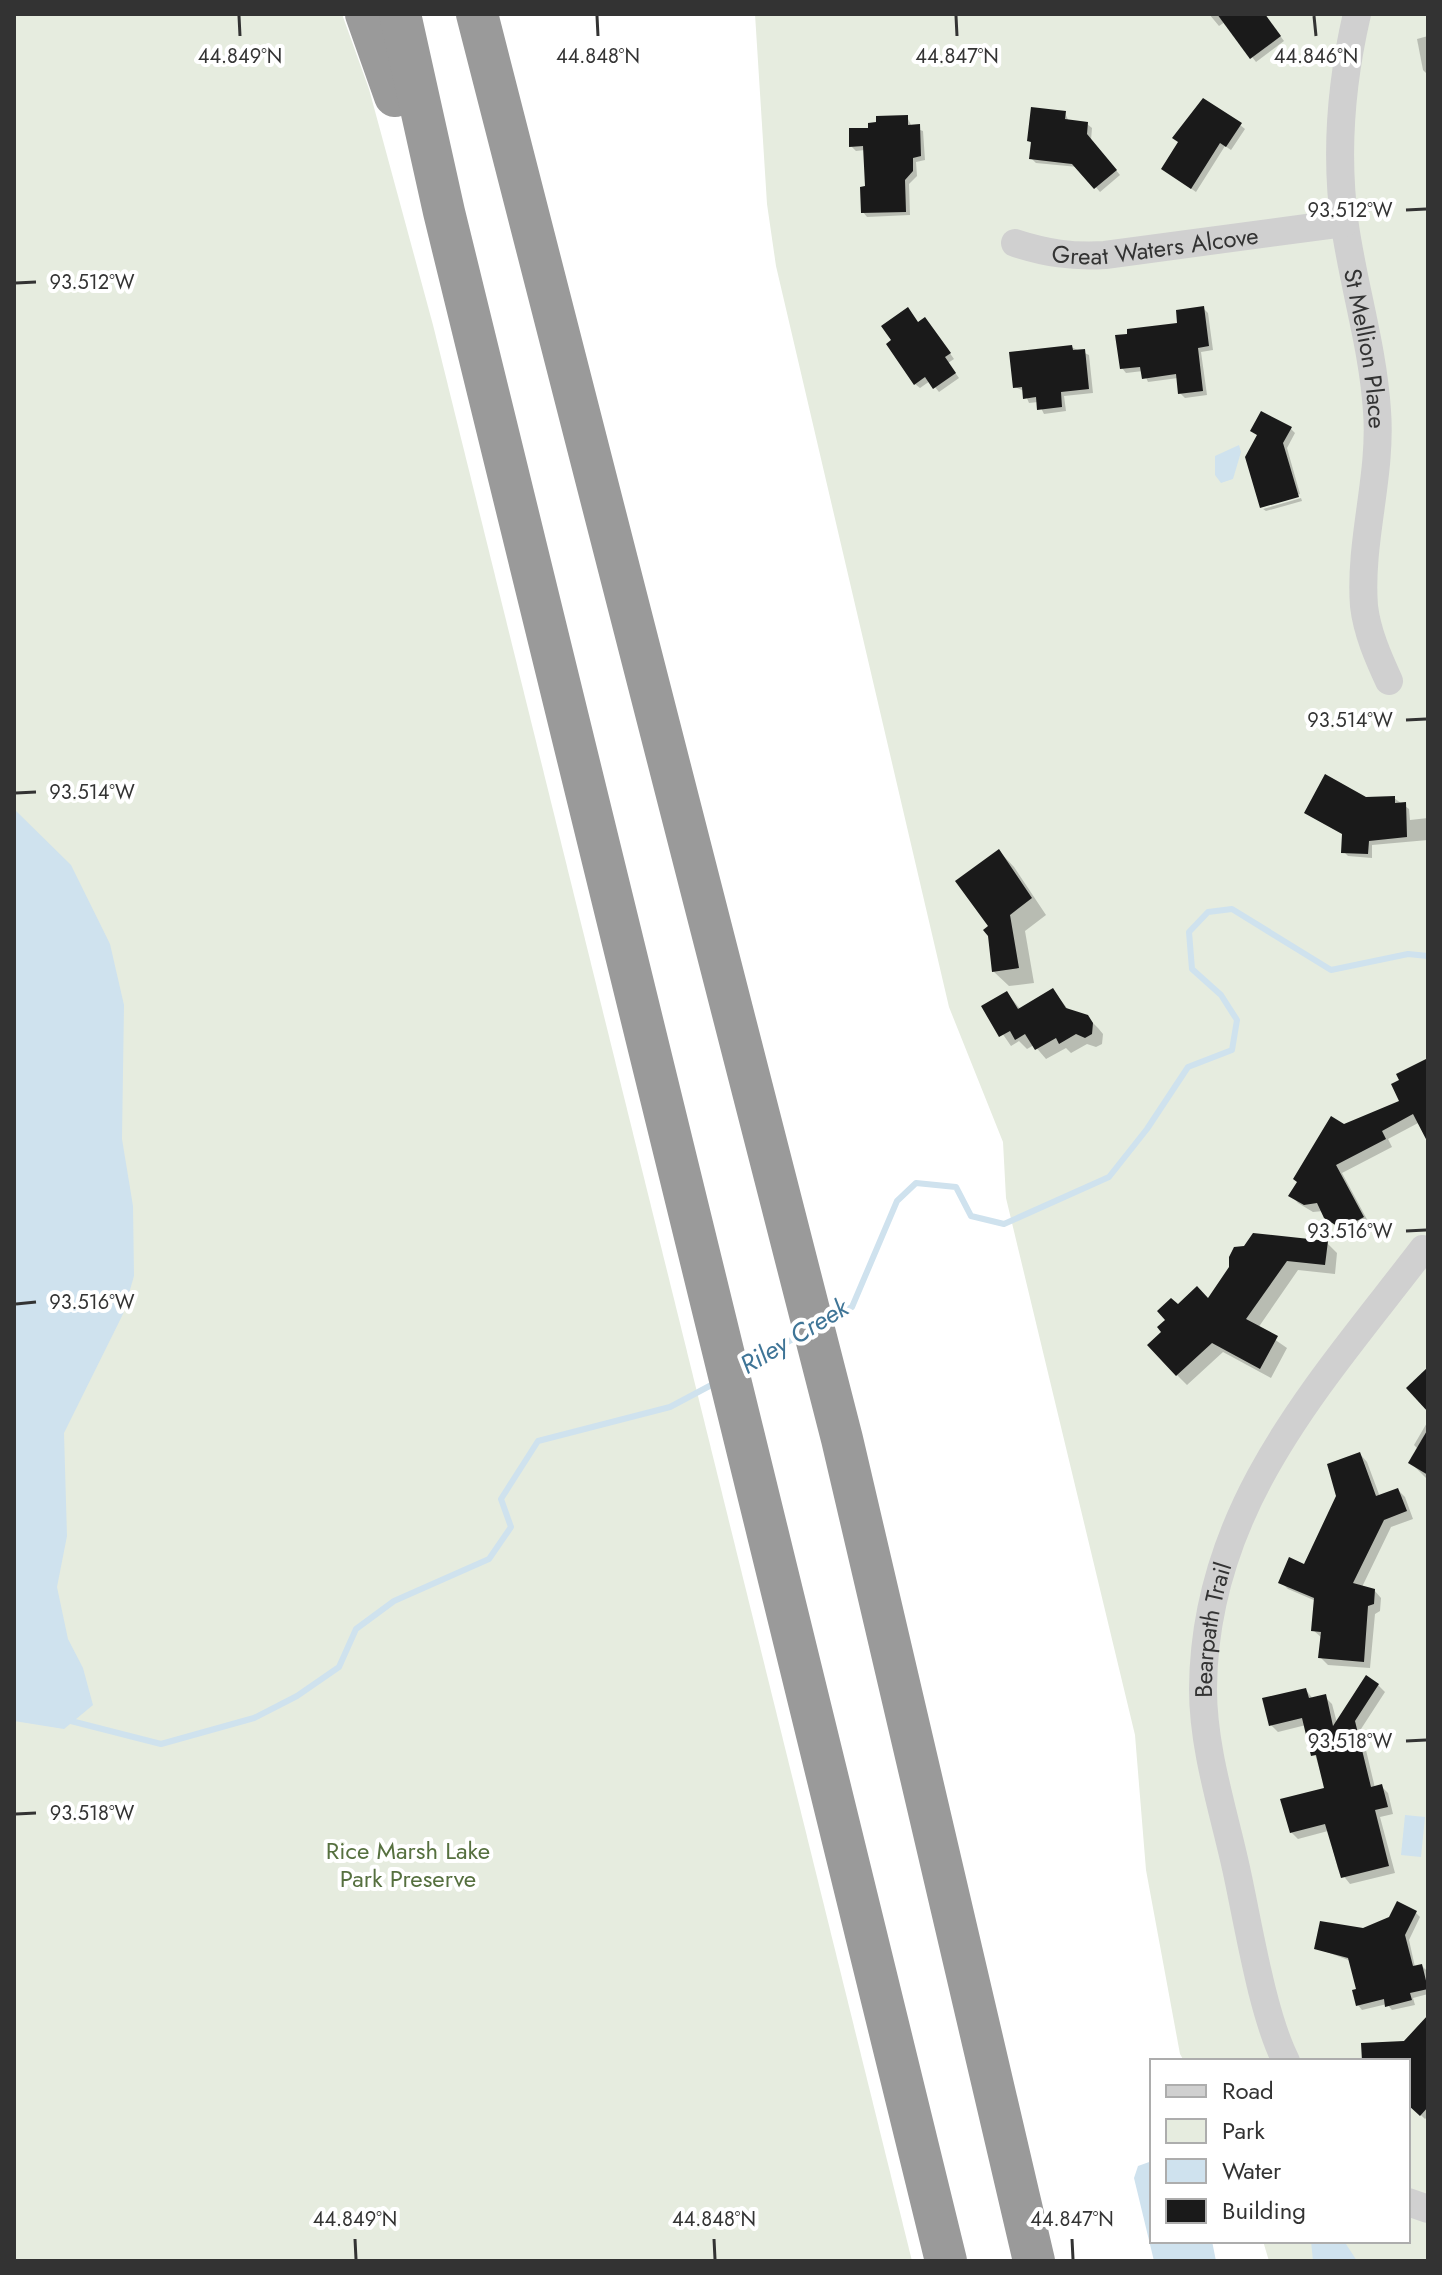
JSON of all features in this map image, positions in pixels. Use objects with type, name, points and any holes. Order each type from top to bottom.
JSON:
[{"type":"highway","points":[[366,14],[385,71],[444,212]]},
{"type":"highway","points":[[400,14],[444,212],[946,2261]]},
{"type":"highway","points":[[477,14],[842,1439],[1034,2261]]},
{"type":"street","name":"St Mellion Place","points":[[1357,14],[1342,101],[1340,161],[1344,223],[1374,364],[1378,416],[1364,569],[1364,608],[1373,646],[1389,681]]},
{"type":"street","name":"Great Waters Alcove","points":[[1015,243],[1045,253],[1105,255],[1344,223]]},
{"type":"street","name":"Bearpath Trail","points":[[1285,2059],[1271,2015],[1207,1742],[1203,1691],[1206,1636],[1233,1530],[1261,1470],[1298,1414],[1423,1249]]},
{"type":"green space","name":"Rice Marsh Lake Park Preserve","points":[[14,14],[342,14],[369,89],[433,325],[912,2261],[14,2261]]},
{"type":"green space","points":[[755,14],[1428,14],[1428,2261],[1269,2261],[1264,2243],[1410,2243],[1410,2059],[1183,2059],[1180,2054],[1146,1870],[1135,1735],[1006,1198],[1003,1142],[949,1007],[776,266],[767,204]]},
{"type":"water","points":[[1239,445],[1241,452],[1233,479],[1221,483],[1215,475],[1215,456]]},
{"type":"water","points":[[14,809],[71,865],[110,944],[124,1005],[122,1139],[133,1206],[134,1276],[123,1314],[64,1433],[67,1536],[57,1587],[68,1639],[83,1668],[93,1705],[64,1729],[14,1721]]},
{"type":"water","points":[[1405,1815],[1425,1817],[1421,1857],[1401,1855]]},
{"type":"water","points":[[1150,2162],[1150,2243],[1212,2243],[1216,2261],[1154,2261],[1134,2178],[1138,2166]]},
{"type":"water","points":[[1311,2243],[1345,2243],[1357,2261],[1313,2261]]},
{"type":"building","points":[[1217,14],[1265,14],[1281,36],[1250,59]]},
{"type":"building","points":[[1203,98],[1242,123],[1226,147],[1220,143],[1191,189],[1161,169],[1178,142],[1172,138]]},
{"type":"building","points":[[1031,107],[1066,111],[1065,119],[1088,122],[1087,134],[1117,170],[1094,189],[1072,164],[1029,159],[1031,142],[1027,141]]},
{"type":"building","points":[[908,115],[908,125],[920,124],[921,156],[913,158],[913,171],[905,180],[906,212],[861,213],[860,187],[865,186],[863,146],[849,147],[849,128],[868,128],[868,123],[876,122],[876,116]]},
{"type":"building","points":[[1204,306],[1209,346],[1198,348],[1203,391],[1178,394],[1176,374],[1142,379],[1140,367],[1120,369],[1115,335],[1127,334],[1127,329],[1177,323],[1176,310]]},
{"type":"building","points":[[908,307],[918,322],[925,317],[951,353],[945,357],[956,373],[933,389],[925,377],[914,385],[886,344],[891,340],[881,326]]},
{"type":"building","points":[[1072,345],[1073,350],[1085,349],[1089,389],[1061,392],[1062,407],[1037,410],[1036,397],[1023,399],[1022,387],[1013,388],[1009,352]]},
{"type":"building","points":[[1261,411],[1292,427],[1283,443],[1299,497],[1260,508],[1245,457],[1257,435],[1250,431]]},
{"type":"building","points":[[1325,774],[1366,797],[1395,796],[1395,803],[1406,802],[1407,837],[1369,841],[1368,854],[1341,853],[1342,834],[1304,813]]},
{"type":"building","points":[[999,849],[1032,898],[1010,915],[1019,968],[992,972],[988,936],[983,930],[988,926],[955,881]]},
{"type":"building","points":[[1053,988],[1066,1008],[1088,1015],[1093,1023],[1092,1034],[1085,1038],[1076,1034],[1059,1044],[1056,1038],[1035,1050],[1025,1034],[1015,1040],[1010,1031],[999,1037],[981,1006],[1007,991],[1018,1009]]},
{"type":"building","points":[[1428,1058],[1428,1143],[1413,1114],[1382,1131],[1386,1139],[1336,1165],[1364,1217],[1342,1229],[1324,1218],[1317,1203],[1304,1205],[1288,1196],[1297,1182],[1293,1179],[1331,1116],[1344,1124],[1399,1101],[1391,1084],[1399,1080],[1396,1074]]},
{"type":"building","points":[[1253,1233],[1328,1241],[1325,1265],[1287,1261],[1246,1319],[1278,1336],[1260,1369],[1212,1343],[1176,1376],[1147,1345],[1161,1332],[1157,1327],[1165,1320],[1157,1311],[1171,1298],[1178,1304],[1197,1286],[1208,1298],[1229,1267],[1229,1257],[1234,1247],[1244,1246]]},
{"type":"building","points":[[1428,1367],[1428,1412],[1406,1388]]},
{"type":"building","points":[[1428,1429],[1428,1475],[1408,1463]]},
{"type":"building","points":[[1360,1452],[1376,1496],[1398,1488],[1407,1511],[1384,1520],[1353,1583],[1375,1589],[1374,1604],[1368,1606],[1364,1662],[1318,1658],[1321,1632],[1311,1631],[1314,1598],[1278,1583],[1289,1557],[1304,1564],[1336,1496],[1327,1464]]},
{"type":"building","points":[[1366,1675],[1379,1684],[1355,1721],[1371,1787],[1382,1784],[1388,1807],[1375,1810],[1389,1866],[1341,1878],[1325,1824],[1290,1833],[1280,1799],[1324,1788],[1316,1755],[1311,1756],[1302,1718],[1269,1726],[1262,1698],[1306,1688],[1309,1698],[1326,1694],[1333,1726]]},
{"type":"building","points":[[1397,1901],[1417,1911],[1405,1935],[1413,1966],[1422,1964],[1428,1989],[1410,1993],[1412,2000],[1385,2007],[1384,1999],[1356,2006],[1352,1990],[1356,1989],[1348,1958],[1314,1949],[1320,1921],[1363,1928],[1389,1917]]},
{"type":"building","points":[[1428,2015],[1428,2107],[1420,2116],[1410,2107],[1410,2059],[1362,2059],[1361,2043],[1404,2041]]},
{"type":"waterway","name":"Riley Creek","points":[[828,1320],[852,1307],[897,1201],[916,1183],[956,1187],[971,1216],[1004,1224],[1109,1177],[1147,1129],[1188,1067],[1232,1050],[1237,1020],[1221,995],[1192,969],[1189,932],[1208,912],[1232,909],[1331,970],[1408,954],[1428,956]]},
{"type":"waterway","name":"Riley Creek","points":[[744,1367],[800,1335]]},
{"type":"waterway","name":"Riley Creek","points":[[67,1720],[161,1744],[254,1718],[297,1696],[339,1667],[356,1629],[394,1601],[489,1559],[511,1527],[501,1499],[538,1441],[670,1407],[717,1382]]}]
